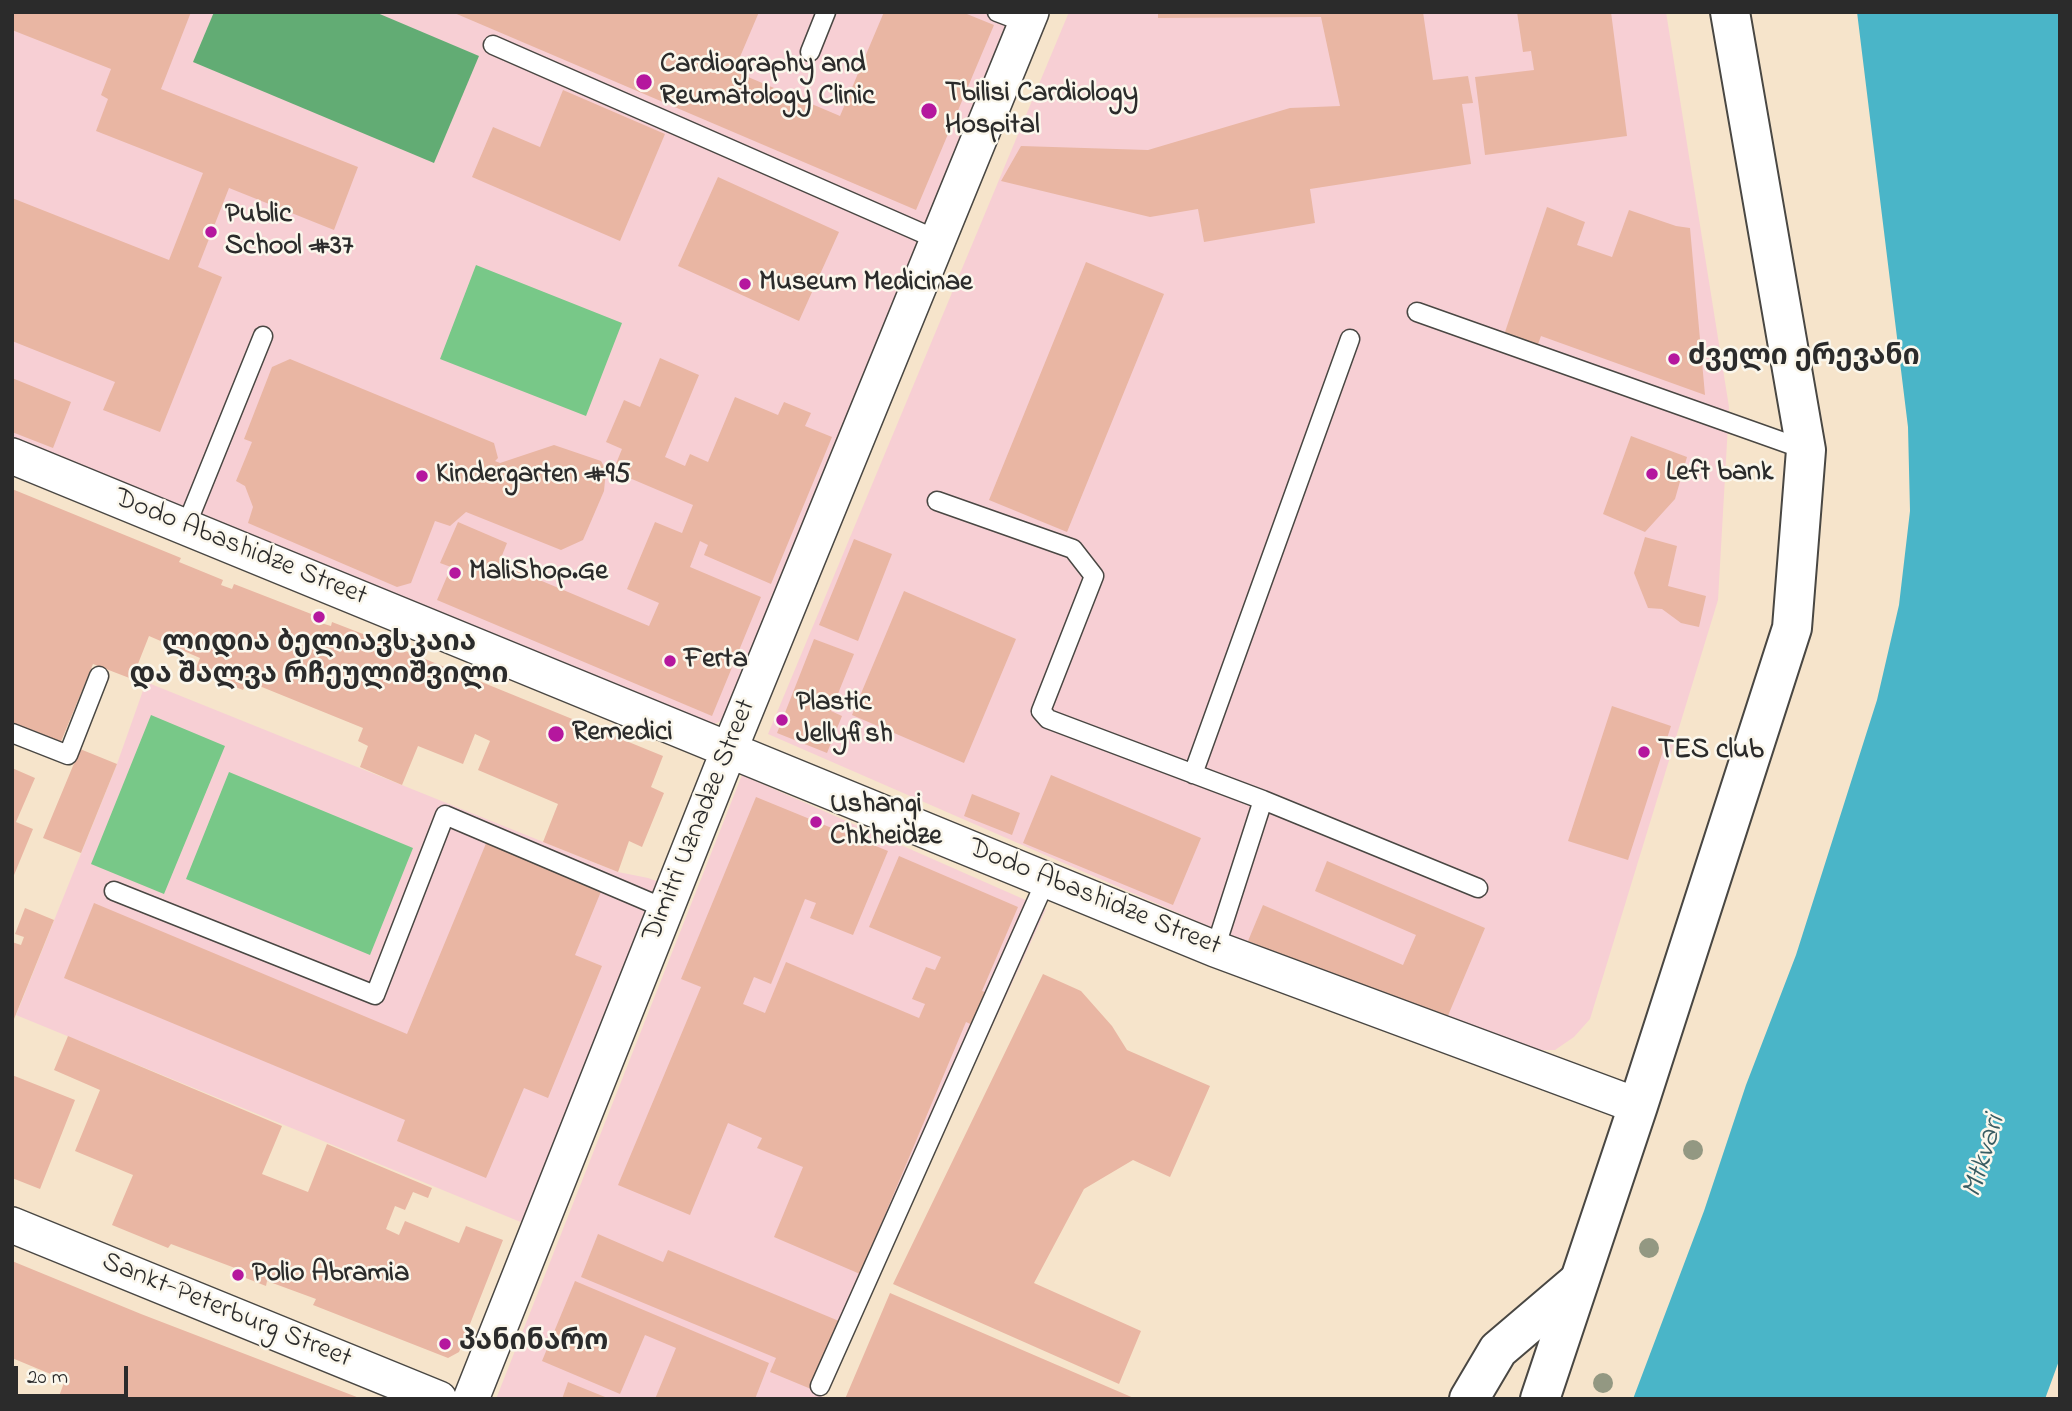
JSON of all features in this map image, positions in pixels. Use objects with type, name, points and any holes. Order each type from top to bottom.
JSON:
[{"type":"main road","points":[[1540,1399],[1638,1106],[1792,628],[1806,450],[1730,12]]},
{"type":"main road","points":[[1469,1399],[1498,1350],[1580,1281]]},
{"type":"street","name":"Dimitri Uznadze Street","points":[[471,1399],[729,750],[938,240],[1018,16]]},
{"type":"street","name":"Dodo Abashidze Street","points":[[12,456],[1215,949],[1638,1106]]},
{"type":"street","name":"Sankt-Peterburg Street","points":[[12,1225],[439,1399]]},
{"type":"lane","points":[[810,52],[826,12]]},
{"type":"lane","points":[[493,45],[938,240]]},
{"type":"lane","points":[[1417,312],[1806,450]]},
{"type":"lane","points":[[186,526],[263,336]]},
{"type":"lane","points":[[1193,774],[1350,339]]},
{"type":"lane","points":[[937,501],[1073,549],[1094,576],[1041,711],[1048,719],[1263,800],[1478,888]]},
{"type":"lane","points":[[12,733],[68,755],[99,676]]},
{"type":"lane","points":[[1215,949],[1263,800]]},
{"type":"lane","points":[[114,891],[375,995],[445,815],[666,909]]},
{"type":"lane","points":[[820,1386],[1046,880]]},
{"type":"shaded area","points":[[12,12],[1011,12],[723,720],[710,726],[12,444]]},
{"type":"shaded area","points":[[1069,12],[1666,12],[1729,407],[1718,600],[1590,1019],[1574,1037],[1555,1050],[1492,1050],[768,734]]},
{"type":"shaded area","points":[[146,682],[618,872],[659,882],[523,1223],[16,1015],[117,764]]},
{"type":"shaded area","points":[[742,775],[1046,909],[821,1399],[496,1399]]},
{"type":"green space","points":[[214,12],[375,12],[479,56],[434,163],[193,62]]},
{"type":"green space","points":[[476,265],[622,323],[586,416],[440,359]]},
{"type":"green space","points":[[151,715],[225,746],[164,894],[91,864]]},
{"type":"green space","points":[[229,772],[413,848],[370,955],[186,879]]},
{"type":"water","name":"Mtkvari","points":[[1857,12],[2060,12],[2060,1358],[2045,1399],[1633,1399],[1704,1211],[1746,1085],[1796,955],[1877,700],[1899,605],[1910,511],[1908,427]]},
{"type":"building","points":[[12,12],[191,12],[161,89],[358,167],[334,230],[229,188],[198,267],[222,277],[160,432],[103,410],[115,382],[12,341],[12,198],[169,260],[203,173],[96,131],[108,99],[101,95],[111,69],[12,30]]},
{"type":"building","points":[[452,12],[759,12],[734,71],[840,116],[884,12],[962,12],[994,25],[916,210]]},
{"type":"building","points":[[1158,12],[1423,12],[1433,80],[1468,76],[1473,103],[1462,104],[1471,164],[1310,189],[1315,223],[1204,242],[1198,209],[1150,217],[1001,181],[1021,146],[1148,150],[1290,108],[1340,106],[1321,17],[1158,18]]},
{"type":"building","points":[[1517,12],[1611,12],[1627,136],[1485,155],[1475,77],[1534,70],[1531,51],[1523,52]]},
{"type":"building","points":[[563,90],[665,134],[620,241],[472,177],[493,127],[540,147]]},
{"type":"building","points":[[718,177],[839,232],[799,321],[678,266]]},
{"type":"building","points":[[1547,207],[1585,222],[1577,245],[1612,257],[1629,210],[1690,228],[1705,395],[1541,336],[1537,347],[1504,335]]},
{"type":"building","points":[[1086,262],[1164,294],[1067,532],[989,500]]},
{"type":"building","points":[[660,358],[699,375],[665,457],[685,466],[690,454],[708,462],[735,397],[778,415],[784,402],[811,413],[805,426],[832,437],[771,584],[704,555],[708,545],[700,541],[690,567],[761,597],[712,716],[437,600],[451,567],[440,563],[458,522],[507,543],[499,563],[649,626],[659,603],[627,589],[655,522],[682,533],[693,505],[613,471],[622,449],[606,442],[624,400],[640,407]]},
{"type":"building","name":"Kindergarten #95","points":[[290,359],[494,443],[498,458],[495,461],[500,463],[554,445],[601,461],[606,470],[604,491],[583,540],[561,550],[466,512],[450,526],[435,521],[411,583],[397,587],[248,523],[253,507],[245,486],[236,481],[252,442],[244,439],[272,367]]},
{"type":"building","points":[[12,378],[71,402],[53,448],[12,432]]},
{"type":"building","points":[[1631,436],[1687,457],[1675,499],[1645,532],[1603,514]]},
{"type":"building","points":[[12,489],[181,558],[179,562],[223,580],[221,585],[232,589],[234,584],[323,618],[321,623],[331,626],[332,622],[376,639],[663,756],[651,787],[664,793],[642,847],[629,841],[618,872],[543,842],[558,804],[478,770],[490,741],[475,734],[463,764],[418,746],[402,785],[360,767],[368,746],[358,741],[363,728],[247,681],[243,690],[195,671],[200,658],[149,636],[132,679],[93,664],[60,744],[12,724]]},
{"type":"building","points":[[1645,537],[1677,546],[1668,586],[1706,596],[1699,627],[1681,623],[1662,609],[1648,608],[1634,573]]},
{"type":"building","points":[[854,539],[892,554],[858,641],[819,625]]},
{"type":"building","points":[[904,591],[1016,639],[964,763],[852,715]]},
{"type":"building","points":[[814,639],[854,654],[831,711],[842,716],[827,753],[777,733]]},
{"type":"building","points":[[1612,706],[1671,726],[1628,860],[1568,841]]},
{"type":"building","points":[[80,749],[117,764],[81,853],[43,838]]},
{"type":"building","points":[[12,768],[35,778],[16,822],[33,829],[12,880]]},
{"type":"building","points":[[1051,775],[1201,838],[1173,905],[1023,843]]},
{"type":"building","points":[[972,794],[1020,813],[1012,835],[964,816]]},
{"type":"building","points":[[756,797],[888,851],[853,935],[810,918],[816,903],[805,899],[771,984],[754,977],[743,1004],[765,1013],[786,962],[919,1018],[925,1004],[912,999],[926,967],[935,970],[941,957],[869,927],[899,856],[1018,907],[982,991],[991,994],[977,1027],[966,1022],[860,1274],[774,1237],[803,1167],[757,1148],[762,1138],[728,1123],[690,1215],[618,1185],[701,987],[681,979]]},
{"type":"building","points":[[487,841],[602,889],[575,955],[602,966],[548,1098],[524,1088],[486,1178],[397,1141],[405,1120],[64,978],[94,903],[407,1034]]},
{"type":"building","points":[[1327,861],[1485,928],[1444,1025],[1248,941],[1263,905],[1403,965],[1416,935],[1315,891]]},
{"type":"building","points":[[25,908],[54,920],[12,1024],[12,942],[21,945],[24,937],[15,934]]},
{"type":"building","points":[[1043,974],[1081,991],[1112,1026],[1127,1050],[1210,1086],[1170,1177],[1133,1160],[1084,1189],[1034,1283],[1141,1331],[1119,1384],[893,1284]]},
{"type":"building","points":[[68,1036],[282,1126],[262,1174],[308,1192],[327,1144],[432,1188],[428,1198],[413,1192],[405,1210],[395,1206],[386,1229],[399,1235],[405,1221],[459,1243],[466,1226],[503,1240],[459,1352],[448,1358],[313,1305],[316,1299],[267,1281],[266,1286],[233,1273],[235,1268],[171,1244],[168,1248],[112,1225],[133,1175],[75,1151],[100,1090],[54,1070]]},
{"type":"building","points":[[12,1075],[75,1100],[40,1189],[12,1178]]},
{"type":"building","points":[[598,1234],[663,1262],[668,1250],[839,1321],[811,1389],[770,1372],[776,1358],[581,1277]]},
{"type":"building","points":[[12,1261],[362,1399],[58,1399],[65,1380],[12,1358]]},
{"type":"building","points":[[575,1281],[769,1363],[755,1399],[655,1399],[676,1348],[645,1335],[620,1394],[542,1361]]},
{"type":"building","points":[[890,1293],[1136,1399],[845,1399]]},
{"type":"building","points":[[568,1382],[610,1399],[562,1399]]},
{"type":"place","name":"Cardiography and Reumatology Clinic","points":[[644,82]]},
{"type":"place","name":"Tbilisi Cardiology Hospital","points":[[929,111]]},
{"type":"place","name":"Public School #37","points":[[211,232]]},
{"type":"place","name":"Museum Medicinae","points":[[745,284]]},
{"type":"place","name":"ძველი ერევანი","points":[[1674,359]]},
{"type":"place","name":"Left bank","points":[[1652,474]]},
{"type":"place","name":"Kindergarten #95","points":[[422,476]]},
{"type":"place","name":"MaliShop.Ge","points":[[455,573]]},
{"type":"place","name":"ლიდია ბელიავსკაია და შალვა რჩეულიშვილი","points":[[319,617]]},
{"type":"place","name":"Ferta","points":[[670,661]]},
{"type":"place","name":"Plastic Jellyfish","points":[[782,720]]},
{"type":"place","name":"Remedici","points":[[556,734]]},
{"type":"place","name":"TES club","points":[[1644,752]]},
{"type":"place","name":"Ushangi Chkheidze","points":[[816,822]]},
{"type":"place","name":"Polio Abramia","points":[[238,1275]]},
{"type":"place","name":"პანინარო","points":[[445,1344]]}]
